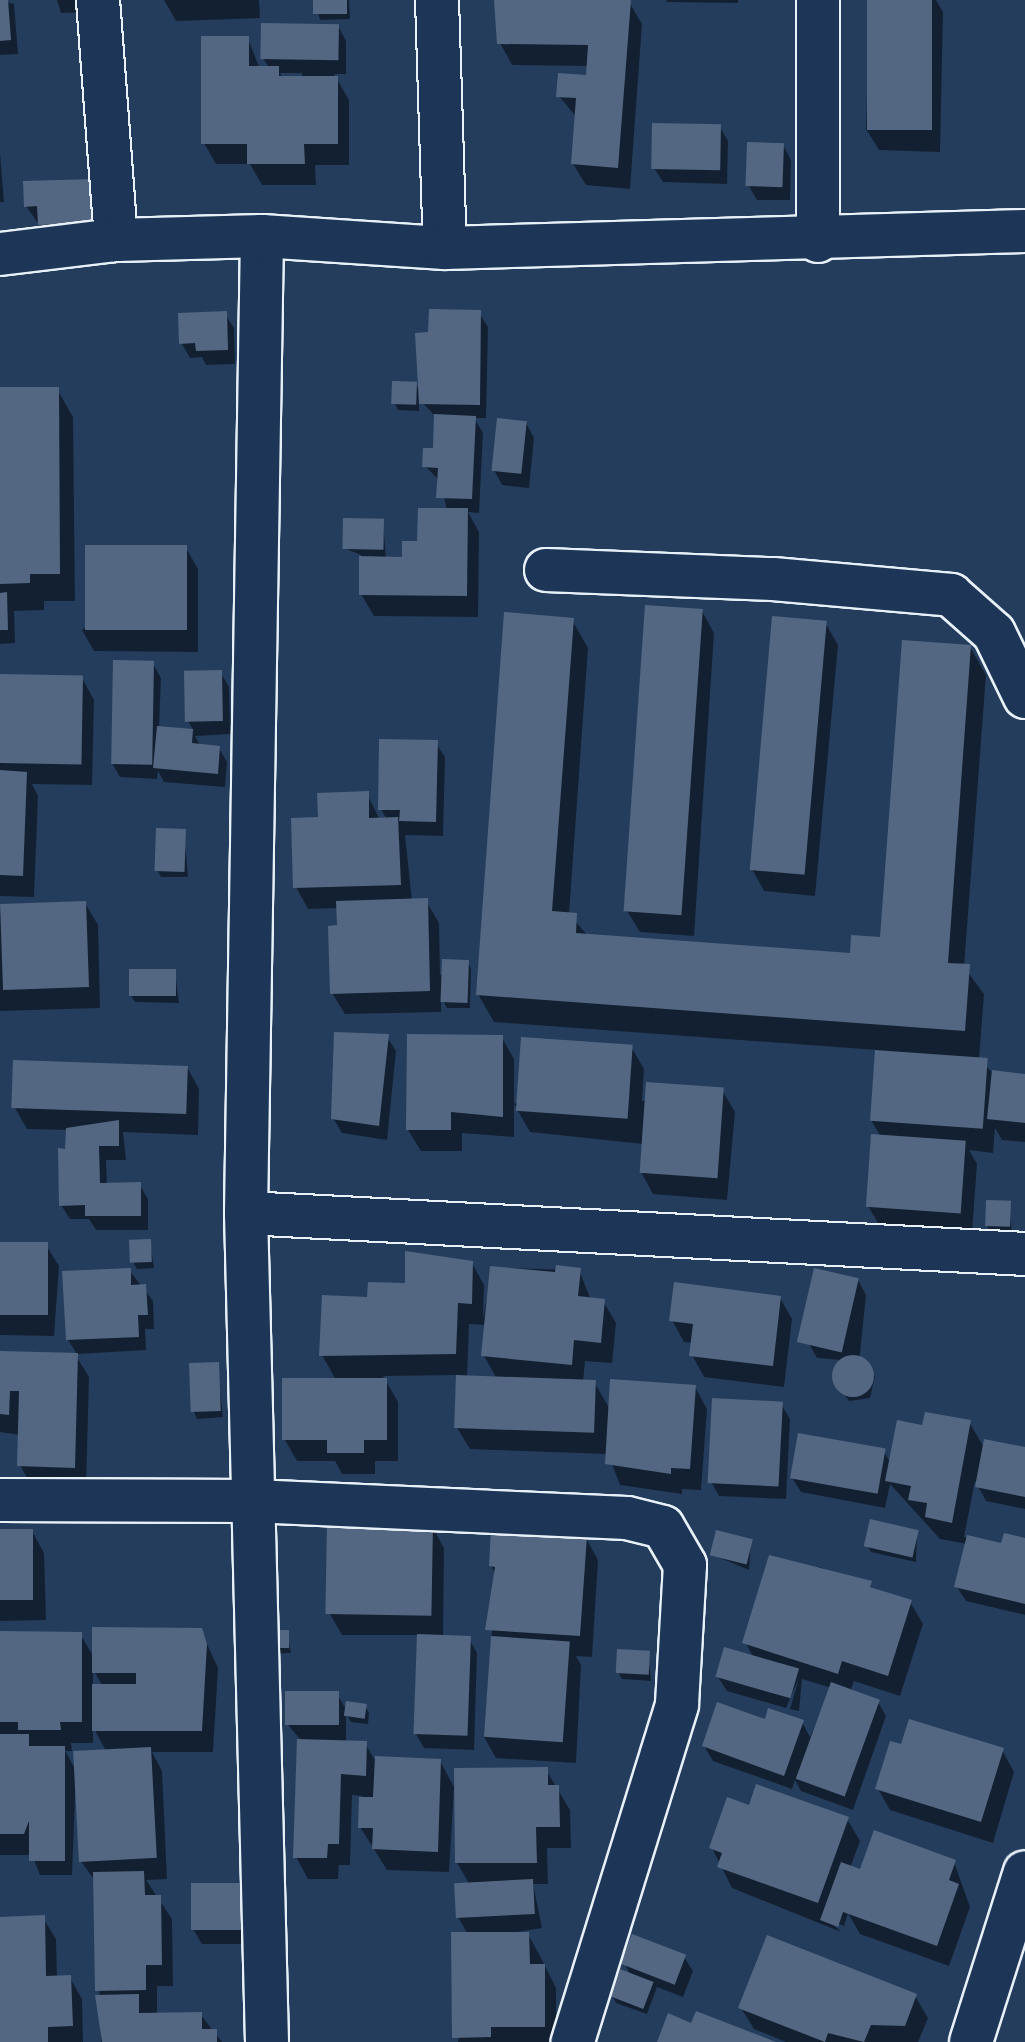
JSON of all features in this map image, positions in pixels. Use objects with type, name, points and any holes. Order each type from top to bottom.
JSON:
[{"type":"street","points":[[98,0],[116,240]]},
{"type":"street","points":[[437,0],[445,248]]},
{"type":"street","points":[[818,0],[818,241]]},
{"type":"street","points":[[0,254],[116,240],[262,236],[445,248],[818,241],[1025,231]]},
{"type":"street","points":[[262,236],[246,1214],[267,2042]]},
{"type":"street","points":[[546,570],[773,579],[951,595],[994,633],[1025,697]]},
{"type":"street","points":[[246,1214],[1025,1254]]},
{"type":"street","points":[[0,1500],[253,1501],[627,1518],[664,1528],[685,1565],[677,1705],[572,2042]]},
{"type":"street","points":[[971,2042],[1025,1872]]},
{"type":"building","points":[[0,0],[8,0],[11,40],[0,41]]},
{"type":"building","points":[[313,0],[347,0],[347,14],[313,14]]},
{"type":"building","points":[[494,0],[631,0],[618,168],[571,164],[576,98],[556,97],[558,73],[586,75],[588,45],[497,44]]},
{"type":"building","points":[[867,0],[932,0],[932,130],[867,130]]},
{"type":"building","points":[[261,23],[339,24],[338,60],[260,59]]},
{"type":"building","points":[[201,36],[249,36],[249,66],[279,66],[279,76],[338,76],[338,144],[304,144],[305,164],[247,164],[247,144],[201,144]]},
{"type":"building","points":[[652,123],[721,124],[720,170],[651,169]]},
{"type":"building","points":[[747,142],[784,143],[782,187],[745,186]]},
{"type":"building","points":[[94,179],[95,223],[38,225],[37,206],[24,207],[23,181]]},
{"type":"building","points":[[429,309],[481,310],[480,405],[419,404],[415,333],[428,332]]},
{"type":"building","points":[[227,311],[228,350],[196,351],[195,343],[179,344],[178,313]]},
{"type":"building","points":[[392,381],[417,382],[416,405],[391,404]]},
{"type":"building","points":[[0,387],[59,387],[60,574],[30,574],[30,583],[0,584]]},
{"type":"building","points":[[434,414],[476,416],[472,499],[436,498],[438,468],[422,467],[423,448],[433,448]]},
{"type":"building","points":[[497,418],[527,421],[521,474],[491,471]]},
{"type":"building","points":[[418,508],[468,508],[467,596],[359,595],[359,556],[402,557],[402,541],[417,541]]},
{"type":"building","points":[[343,518],[384,519],[383,550],[342,549]]},
{"type":"building","points":[[85,545],[187,545],[187,630],[85,630]]},
{"type":"building","points":[[7,592],[8,630],[0,630],[0,593]]},
{"type":"building","points":[[645,605],[703,609],[681,915],[624,911]]},
{"type":"building","points":[[504,612],[574,618],[552,911],[577,913],[576,933],[850,953],[851,935],[880,937],[902,640],[971,645],[948,963],[970,964],[965,1031],[476,995]]},
{"type":"building","points":[[772,616],[827,621],[805,875],[750,870]]},
{"type":"building","points":[[113,660],[154,661],[152,765],[111,764]]},
{"type":"building","points":[[222,670],[223,721],[185,722],[184,671]]},
{"type":"building","points":[[0,674],[83,675],[81,764],[0,763]]},
{"type":"building","points":[[157,726],[193,729],[192,743],[220,746],[218,774],[153,768]]},
{"type":"building","points":[[379,739],[438,740],[436,822],[399,821],[400,810],[378,810]]},
{"type":"building","points":[[0,770],[27,772],[23,876],[0,875]]},
{"type":"building","points":[[369,791],[369,818],[398,817],[401,885],[293,888],[291,818],[318,817],[317,793]]},
{"type":"building","points":[[156,828],[186,829],[184,872],[154,871]]},
{"type":"building","points":[[428,898],[430,991],[330,994],[328,926],[337,925],[336,901]]},
{"type":"building","points":[[86,901],[89,987],[3,990],[0,904]]},
{"type":"building","points":[[442,959],[469,960],[467,1003],[440,1002]]},
{"type":"building","points":[[129,969],[176,969],[176,996],[129,996]]},
{"type":"building","points":[[334,1032],[389,1034],[379,1126],[331,1119]]},
{"type":"building","points":[[407,1034],[503,1035],[503,1117],[451,1112],[451,1130],[406,1130]]},
{"type":"building","points":[[521,1037],[633,1045],[628,1119],[516,1111]]},
{"type":"building","points":[[875,1050],[988,1058],[983,1129],[870,1121]]},
{"type":"building","points":[[13,1060],[188,1066],[186,1114],[11,1108]]},
{"type":"building","points":[[992,1070],[1025,1074],[1025,1123],[987,1119]]},
{"type":"building","points":[[646,1082],[724,1087],[717,1178],[640,1173]]},
{"type":"building","points":[[119,1120],[119,1146],[99,1146],[100,1183],[141,1182],[141,1216],[85,1216],[85,1205],[59,1206],[58,1148],[65,1149],[66,1128]]},
{"type":"building","points":[[871,1134],[966,1141],[961,1213],[866,1207]]},
{"type":"building","points":[[986,1200],[1011,1201],[1010,1227],[985,1226]]},
{"type":"building","points":[[151,1239],[152,1262],[130,1263],[129,1240]]},
{"type":"building","points":[[0,1242],[48,1242],[48,1315],[0,1315]]},
{"type":"building","points":[[405,1251],[473,1261],[472,1304],[458,1303],[456,1354],[319,1356],[322,1295],[367,1297],[368,1282],[405,1283]]},
{"type":"building","points":[[556,1265],[581,1268],[578,1296],[605,1299],[601,1343],[574,1340],[572,1365],[481,1356],[490,1266],[555,1272]]},
{"type":"building","points":[[131,1268],[131,1285],[146,1284],[148,1315],[138,1315],[139,1337],[66,1340],[62,1271]]},
{"type":"building","points":[[814,1268],[859,1278],[842,1352],[797,1342]]},
{"type":"building","points":[[674,1282],[781,1296],[773,1366],[689,1356],[693,1324],[669,1321]]},
{"type":"building","points":[[0,1351],[78,1353],[75,1468],[17,1466],[19,1391],[10,1391],[9,1415],[0,1414]]},
{"type":"building","points":[[853,1355],[868,1361],[874,1376],[868,1391],[853,1397],[838,1391],[832,1376],[838,1361]]},
{"type":"building","points":[[219,1362],[221,1411],[191,1412],[189,1363]]},
{"type":"building","points":[[456,1375],[596,1380],[594,1433],[454,1428]]},
{"type":"building","points":[[282,1378],[387,1378],[387,1440],[364,1440],[364,1453],[327,1453],[327,1440],[282,1440]]},
{"type":"building","points":[[610,1379],[696,1385],[690,1469],[671,1468],[671,1474],[605,1464]]},
{"type":"building","points":[[712,1398],[783,1402],[778,1487],[708,1483]]},
{"type":"building","points":[[925,1412],[971,1420],[952,1523],[925,1517],[927,1503],[908,1500],[911,1486],[885,1481],[897,1420],[922,1425]]},
{"type":"building","points":[[798,1433],[886,1448],[878,1494],[790,1478]]},
{"type":"building","points":[[984,1439],[1025,1447],[1025,1497],[975,1487]]},
{"type":"building","points":[[870,1519],[919,1530],[912,1558],[864,1546]]},
{"type":"building","points":[[327,1523],[433,1525],[431,1616],[325,1614]]},
{"type":"building","points":[[0,1529],[33,1529],[33,1600],[0,1600]]},
{"type":"building","points":[[491,1529],[587,1536],[580,1636],[485,1630],[495,1567],[489,1566]]},
{"type":"building","points":[[716,1530],[753,1539],[747,1564],[710,1555]]},
{"type":"building","points":[[1004,1533],[1025,1538],[1025,1604],[954,1587],[967,1535],[1001,1543]]},
{"type":"building","points":[[769,1555],[872,1581],[870,1587],[912,1600],[888,1676],[842,1661],[838,1674],[742,1643]]},
{"type":"building","points":[[92,1627],[202,1628],[207,1644],[202,1731],[92,1731],[92,1684],[136,1684],[136,1673],[92,1673]]},
{"type":"building","points":[[264,1630],[289,1630],[289,1648],[264,1648]]},
{"type":"building","points":[[0,1631],[82,1632],[82,1722],[60,1722],[61,1730],[18,1730],[18,1722],[0,1722]]},
{"type":"building","points":[[417,1634],[471,1636],[467,1736],[414,1734]]},
{"type":"building","points":[[491,1636],[570,1642],[563,1742],[484,1737]]},
{"type":"building","points":[[724,1647],[799,1668],[790,1698],[715,1677]]},
{"type":"building","points":[[617,1649],[650,1651],[649,1675],[616,1673]]},
{"type":"building","points":[[831,1682],[880,1700],[845,1797],[796,1779]]},
{"type":"building","points":[[285,1691],[339,1691],[339,1725],[285,1725]]},
{"type":"building","points":[[346,1701],[367,1704],[365,1719],[344,1716]]},
{"type":"building","points":[[717,1702],[765,1719],[768,1708],[804,1720],[784,1776],[702,1746]]},
{"type":"building","points":[[909,1719],[1004,1748],[981,1822],[875,1789],[890,1741],[901,1744]]},
{"type":"building","points":[[0,1734],[29,1734],[29,1746],[65,1746],[65,1861],[29,1861],[29,1821],[24,1834],[0,1834]]},
{"type":"building","points":[[297,1739],[367,1741],[366,1776],[341,1774],[339,1844],[328,1844],[327,1858],[293,1858]]},
{"type":"building","points":[[151,1747],[157,1858],[79,1862],[73,1751]]},
{"type":"building","points":[[375,1756],[441,1759],[438,1852],[372,1849],[373,1828],[358,1828],[359,1797],[373,1797]]},
{"type":"building","points":[[548,1767],[548,1785],[559,1785],[560,1827],[536,1827],[537,1863],[455,1863],[454,1768]]},
{"type":"building","points":[[756,1784],[849,1817],[818,1903],[717,1867],[722,1853],[709,1848],[727,1797],[749,1805]]},
{"type":"building","points":[[874,1830],[956,1860],[949,1880],[959,1884],[937,1946],[843,1912],[838,1927],[820,1920],[841,1862],[860,1869]]},
{"type":"building","points":[[144,1871],[145,1895],[161,1895],[162,1965],[146,1965],[146,1990],[95,1991],[93,1872]]},
{"type":"building","points":[[533,1879],[535,1914],[456,1918],[454,1883]]},
{"type":"building","points":[[191,1883],[250,1883],[250,1930],[191,1930]]},
{"type":"building","points":[[45,1915],[46,1976],[71,1975],[73,2026],[48,2027],[48,2042],[0,2042],[0,1917]]},
{"type":"building","points":[[451,1932],[529,1932],[530,1964],[545,1964],[545,2027],[491,2027],[491,2037],[452,2038]]},
{"type":"building","points":[[632,1934],[686,1955],[675,1985],[621,1964]]},
{"type":"building","points":[[767,1935],[917,1994],[905,2026],[871,2025],[864,2042],[828,2033],[825,2042],[738,2008]]},
{"type":"building","points":[[620,1969],[654,1982],[643,2009],[610,1996]]},
{"type":"building","points":[[139,1994],[139,2013],[202,2012],[202,2029],[217,2029],[217,2042],[102,2042],[95,1995]]},
{"type":"building","points":[[696,2011],[776,2042],[657,2042],[668,2013],[691,2023]]}]
